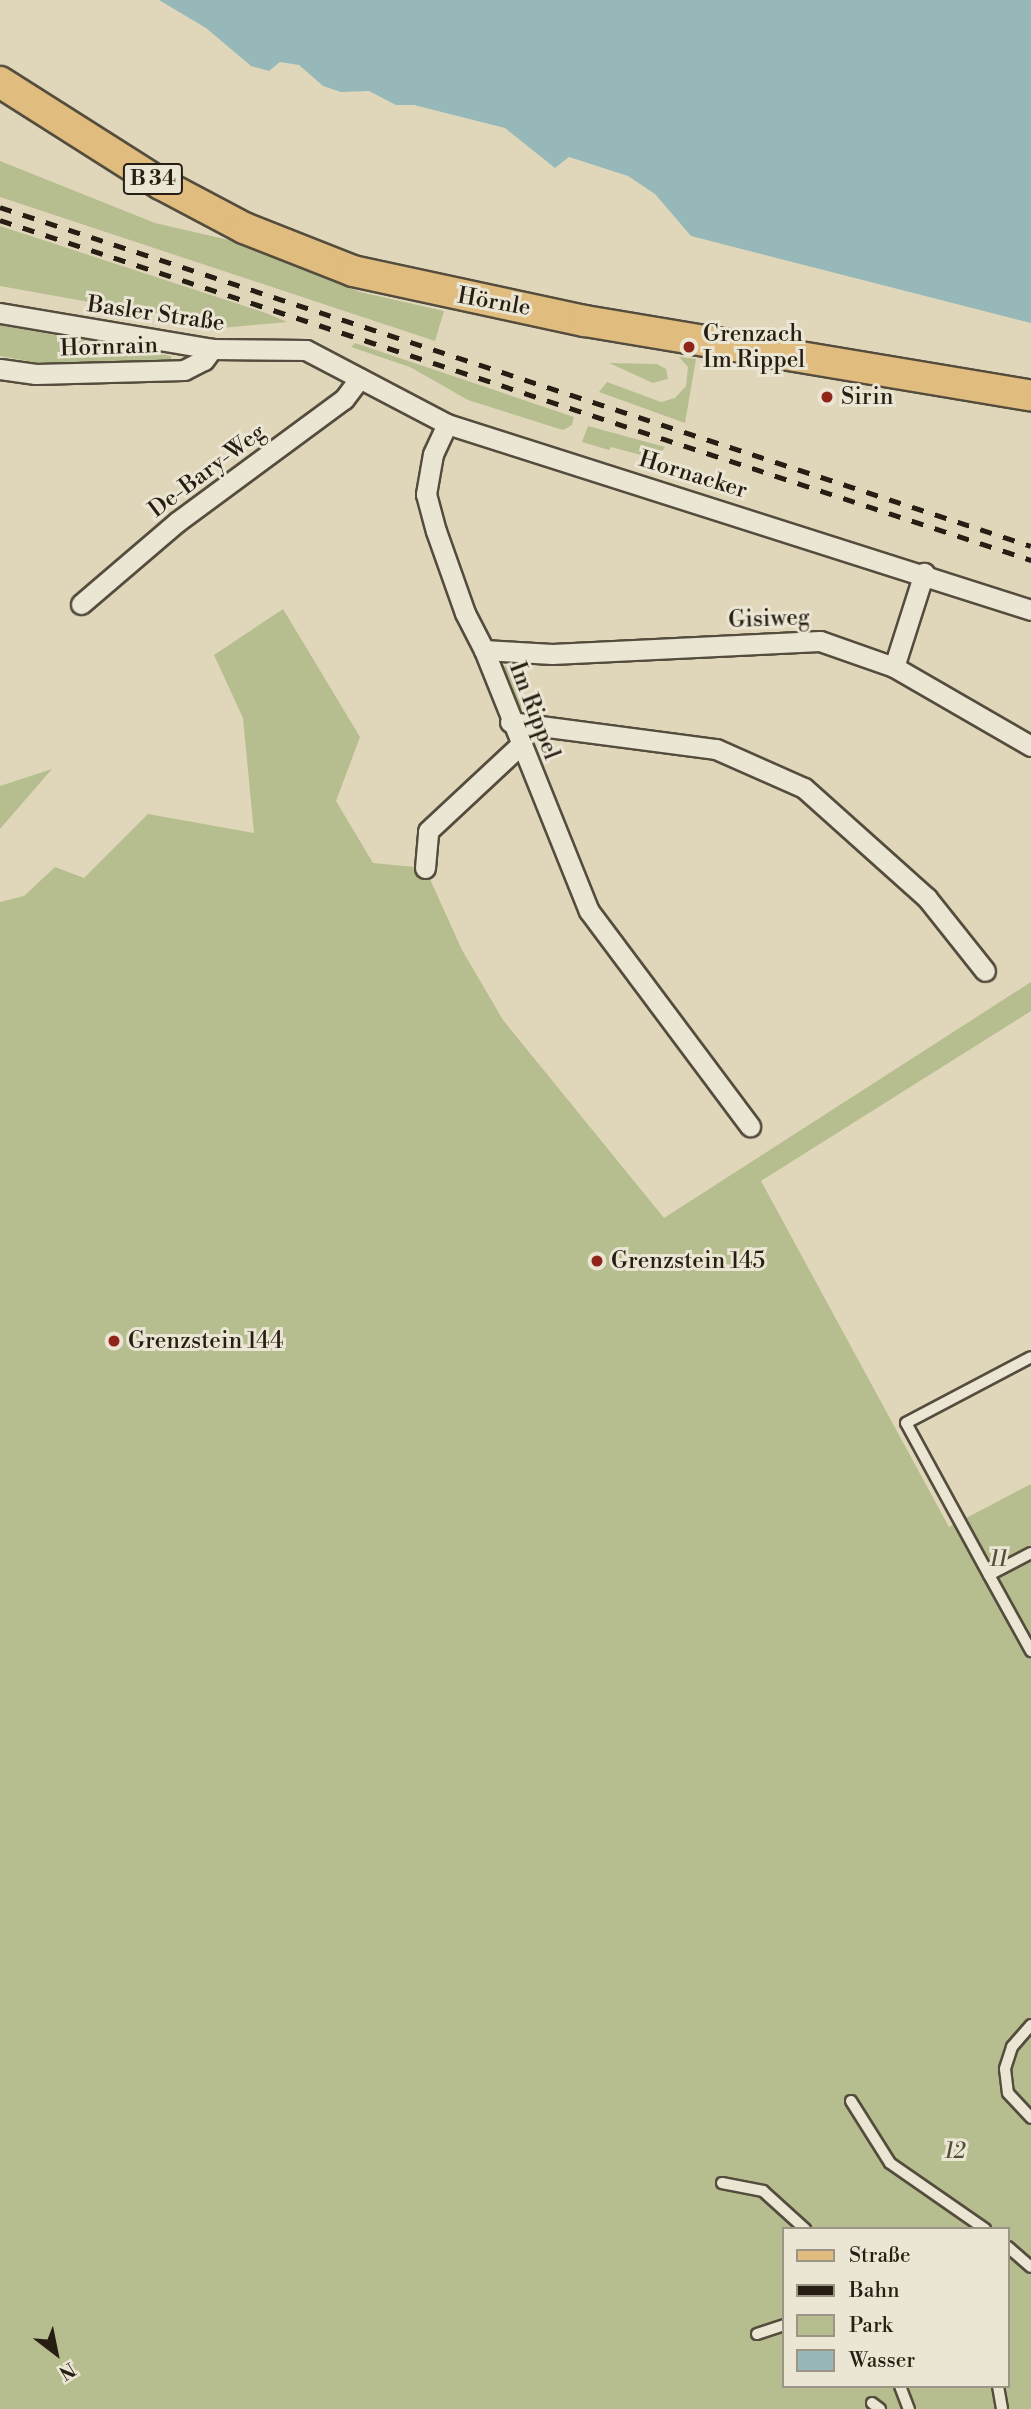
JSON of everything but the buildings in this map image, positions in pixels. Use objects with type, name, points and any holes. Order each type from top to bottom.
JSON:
[{"type":"main road","name":"Hörnle","points":[[0,82],[161,184],[244,228],[354,271],[421,289],[584,321],[1031,396]]},
{"type":"street","name":"Basler Straße","points":[[0,313],[212,349],[306,350],[360,378]]},
{"type":"street","name":"Hornrain","points":[[0,369],[36,374],[184,370],[204,360],[212,349]]},
{"type":"street","points":[[360,378],[447,424]]},
{"type":"street","name":"De-Bary-Weg","points":[[81,604],[177,522],[345,399],[360,378]]},
{"type":"street","name":"Hornacker","points":[[447,424],[924,573],[1031,610]]},
{"type":"street","name":"Im Rippel","points":[[447,424],[433,454],[426,494],[465,613],[484,650],[519,746],[589,911],[750,1126]]},
{"type":"street","points":[[894,667],[924,573]]},
{"type":"street","name":"Gisiweg","points":[[484,650],[552,654],[820,641],[894,667],[1031,746]]},
{"type":"street","points":[[510,722],[716,749],[804,788],[927,898],[985,971]]},
{"type":"street","points":[[425,868],[428,831],[519,746]]},
{"type":"lane","points":[[1031,1357],[906,1423],[1031,1651]]},
{"type":"lane","points":[[989,1574],[1031,1553]]},
{"type":"lane","points":[[1031,2025],[1012,2047],[1005,2081],[1014,2104],[1031,2118]]},
{"type":"lane","points":[[850,2101],[890,2163],[982,2227]]},
{"type":"lane","points":[[722,2183],[763,2191],[803,2227]]},
{"type":"lane","points":[[1010,2249],[1031,2267]]},
{"type":"lane","points":[[757,2334],[782,2326]]},
{"type":"lane","points":[[901,2388],[909,2409]]},
{"type":"lane","points":[[998,2388],[1002,2409]]},
{"type":"green space","points":[[0,161],[155,223],[242,243],[360,292],[444,311],[435,341],[0,197]]},
{"type":"green space","points":[[0,226],[287,322],[210,329],[154,313],[152,307],[140,306],[139,311],[0,286]]},
{"type":"green space","points":[[0,325],[171,356],[171,360],[55,366],[0,356]]},
{"type":"green space","points":[[355,343],[574,417],[572,425],[563,430],[468,400],[410,367],[351,347]]},
{"type":"green space","points":[[679,357],[696,359],[685,423],[599,392],[607,382],[661,402],[675,398],[686,386],[688,367]]},
{"type":"green space","points":[[609,363],[657,364],[666,369],[668,379],[653,383]]},
{"type":"green space","points":[[588,426],[665,447],[656,459],[611,447],[609,450],[582,442]]},
{"type":"green space","points":[[283,609],[360,737],[336,801],[373,863],[425,868],[462,950],[503,1020],[664,1218],[1031,982],[1031,1011],[761,1181],[949,1527],[1031,1484],[1031,2409],[0,2409],[0,902],[24,896],[55,867],[84,878],[148,814],[254,833],[243,718],[214,655]]},
{"type":"green space","points":[[524,662],[521,713],[513,707],[502,669],[508,663]]},
{"type":"green space","points":[[52,769],[0,829],[0,786]]},
{"type":"water","points":[[159,0],[1031,0],[1031,323],[691,236],[655,194],[628,176],[569,157],[555,168],[505,128],[414,105],[396,105],[369,91],[341,92],[323,86],[299,65],[280,62],[269,71],[251,66],[206,28]]},
{"type":"railway","points":[[0,207],[1031,546]]},
{"type":"railway","points":[[0,220],[1031,560]]},
{"type":"place","name":"Grenzach Im Rippel","points":[[689,347]]},
{"type":"place","name":"Sirin","points":[[827,397]]},
{"type":"place","name":"Grenzstein 145","points":[[597,1261]]},
{"type":"place","name":"Grenzstein 144","points":[[114,1341]]},
{"type":"park label","name":"11","points":[[998,1559]]},
{"type":"park label","name":"12","points":[[955,2151]]}]
